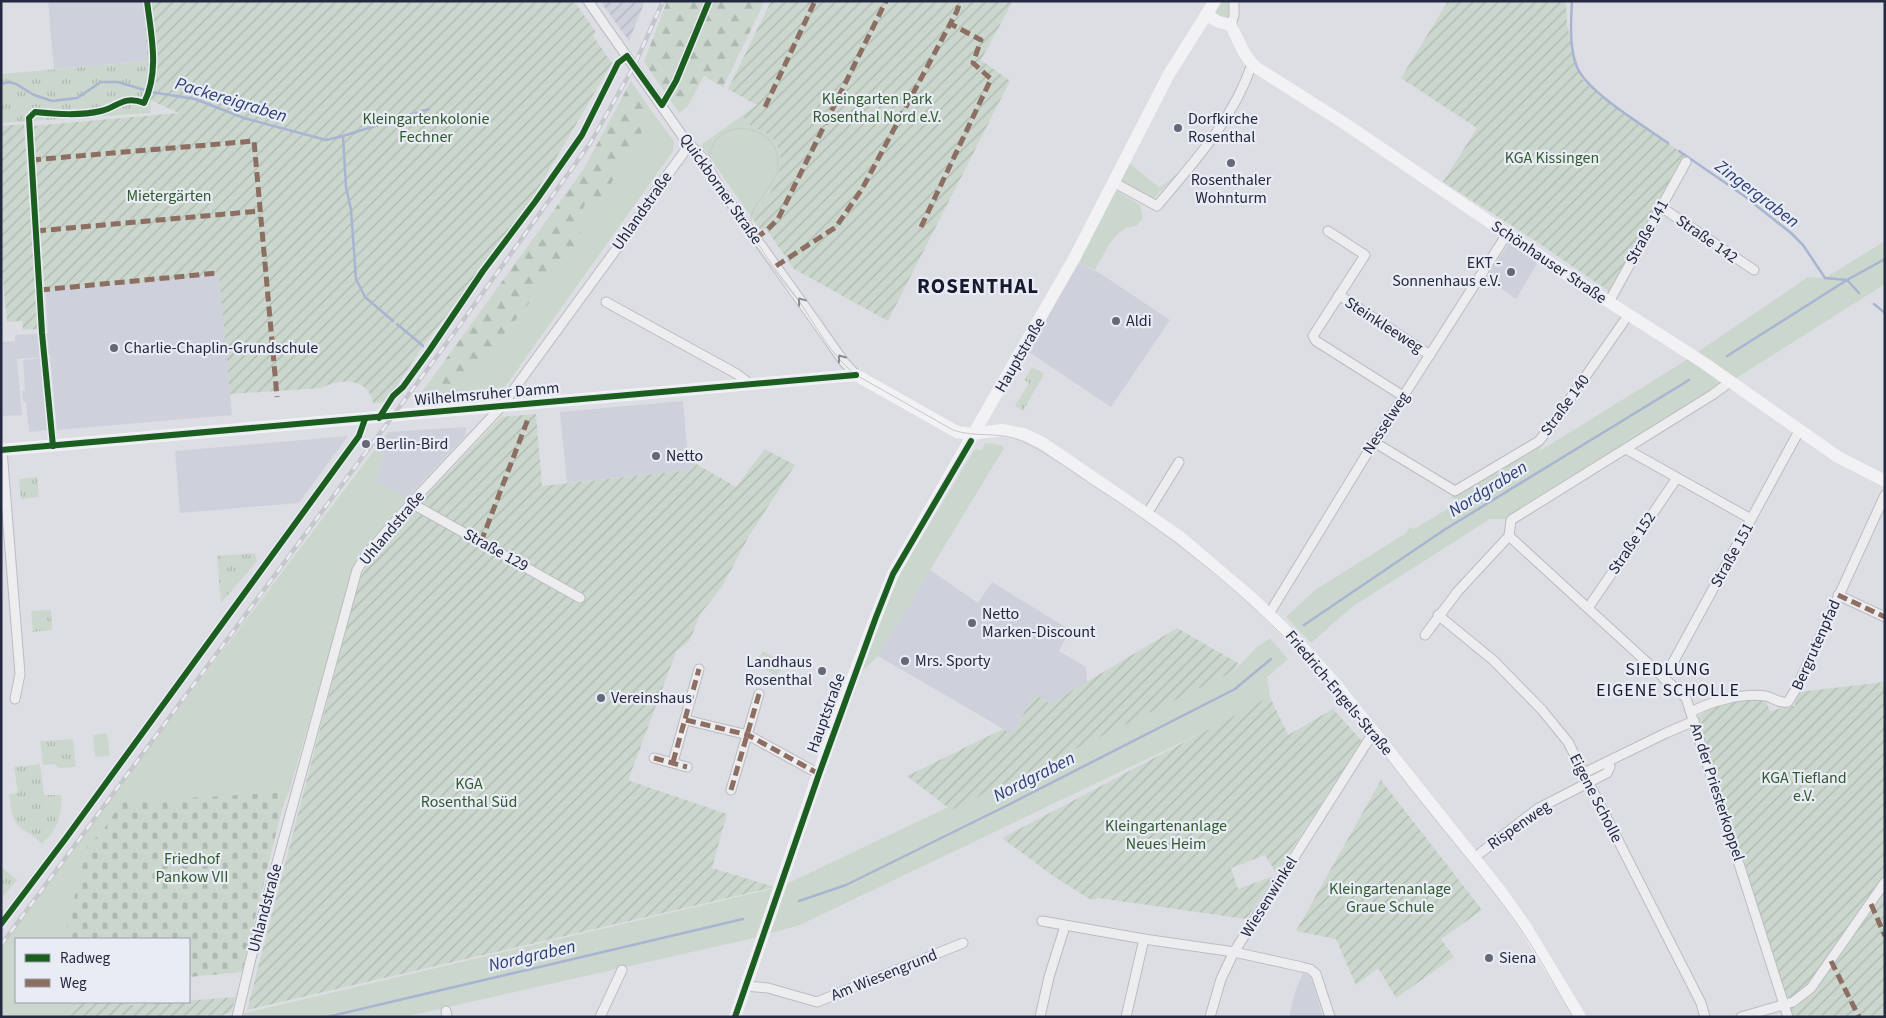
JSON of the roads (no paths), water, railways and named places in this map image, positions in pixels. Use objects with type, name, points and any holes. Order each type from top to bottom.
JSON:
[{"type":"main road","name":"Hauptstraße","points":[[736,1017],[819,774],[893,574],[1073,262],[1169,74],[1215,1]]},
{"type":"main road","points":[[1206,15],[1232,27]]},
{"type":"main road","name":"Schönhauser Straße","points":[[1232,27],[1252,64],[1344,123],[1609,302],[1630,314],[1838,457],[1885,481]]},
{"type":"main road","points":[[856,375],[957,432],[975,434]]},
{"type":"main road","name":"Wilhelmsruher Damm","points":[[1,450],[856,375]]},
{"type":"main road","name":"Friedrich-Engels-Straße","points":[[975,434],[1000,430],[1016,432],[1033,438],[1147,514],[1218,568],[1270,614],[1319,666],[1474,858],[1521,920],[1576,1015]]},
{"type":"street","name":"Quickborner Straße","points":[[588,1],[688,144],[699,153],[722,192],[847,366],[856,375]]},
{"type":"street","points":[[1232,27],[1234,1]]},
{"type":"street","points":[[1113,182],[1157,206],[1220,128],[1244,86],[1252,64]]},
{"type":"street","name":"Uhlandstraße","points":[[237,1017],[357,570],[366,555],[411,503],[501,407],[643,212],[688,144]]},
{"type":"street","name":"Straße 141","points":[[1609,302],[1686,162]]},
{"type":"street","name":"Straße 142","points":[[1661,207],[1754,270]]},
{"type":"street","name":"Steinkleeweg","points":[[1328,232],[1365,255],[1313,336],[1316,341],[1403,396]]},
{"type":"street","name":"Nesselweg","points":[[1270,614],[1374,442],[1507,234]]},
{"type":"street","name":"Steinkleeweg","points":[[1339,295],[1430,355]]},
{"type":"street","points":[[606,302],[737,374],[750,384]]},
{"type":"street","name":"Straße 140","points":[[1374,442],[1455,491],[1539,440],[1630,314]]},
{"type":"street","points":[[1425,635],[1438,615],[1474,572],[1509,536],[1511,520],[1730,382]]},
{"type":"street","name":"Straße 151","points":[[1664,679],[1799,431]]},
{"type":"street","points":[[1626,449],[1752,519]]},
{"type":"street","points":[[1,450],[20,674],[15,699]]},
{"type":"street","points":[[1147,514],[1179,462]]},
{"type":"street","name":"Straße 152","points":[[1588,608],[1676,478]]},
{"type":"street","name":"Bergrutenpfad","points":[[1693,717],[1716,701],[1767,696],[1783,703],[1788,702],[1796,689],[1885,495]]},
{"type":"street","name":"Straße 129","points":[[411,503],[580,598]]},
{"type":"street","name":"An der Priesterkoppel","points":[[1509,536],[1686,698],[1788,1017]]},
{"type":"street","points":[[1838,595],[1885,618]]},
{"type":"street","name":"Eigene Scholle","points":[[1438,615],[1493,660],[1542,710],[1568,742],[1701,1003],[1705,1017]]},
{"type":"street","points":[[673,762],[700,669]]},
{"type":"street","points":[[731,790],[759,694]]},
{"type":"street","name":"Rispenweg","points":[[1584,773],[1666,733],[1693,717]]},
{"type":"street","name":"Hauptstraße","points":[[686,720],[748,735],[819,774]]},
{"type":"street","name":"Wiesenwinkel","points":[[1330,1017],[1316,974],[1310,969],[1234,952],[1373,733]]},
{"type":"street","points":[[654,758],[687,767]]},
{"type":"street","name":"Rispenweg","points":[[1474,858],[1537,809],[1607,774],[1610,767],[1609,761]]},
{"type":"street","points":[[1741,1017],[1793,1002],[1811,988],[1885,882]]},
{"type":"street","points":[[1042,921],[1144,939],[1234,952],[1221,979],[1210,1017]]},
{"type":"street","points":[[1040,1017],[1049,977],[1065,926]]},
{"type":"street","points":[[1126,1017],[1144,939]]},
{"type":"street","name":"Am Wiesengrund","points":[[746,986],[768,988],[817,1002],[871,982],[963,943]]},
{"type":"street","points":[[600,1017],[622,970]]},
{"type":"waterway","points":[[1572,1],[1571,34],[1574,60],[1583,77],[1604,98],[1668,143]]},
{"type":"waterway","name":"Packereigraben","points":[[1,84],[9,82],[16,84],[34,95],[52,101],[77,98],[101,82],[118,82],[151,92],[195,99],[244,118],[326,140],[429,109]]},
{"type":"waterway","points":[[343,136],[346,187],[351,210],[356,279],[365,297],[393,321]]},
{"type":"waterway","name":"Zingergraben","points":[[1679,151],[1743,195],[1791,233],[1803,245],[1825,278],[1847,280],[1859,293]]},
{"type":"waterway","name":"Nordgraben","points":[[1727,356],[1847,280],[1885,259]]},
{"type":"waterway","name":"Zingergraben","points":[[1874,304],[1885,313]]},
{"type":"waterway","points":[[397,324],[423,346]]},
{"type":"waterway","name":"Nordgraben","points":[[1304,625],[1444,530],[1689,380]]},
{"type":"waterway","name":"Nordgraben","points":[[799,901],[846,885],[1235,689],[1271,659]]},
{"type":"waterway","name":"Nordgraben","points":[[327,1017],[743,919]]},
{"type":"tram line","points":[[801,304],[727,206],[710,174],[708,161],[710,151],[717,139],[726,132],[750,129],[761,133],[770,141],[776,151],[777,173],[754,210],[751,219],[753,235],[771,263],[797,298],[839,359],[856,375],[953,430],[970,434],[1014,438],[1041,451],[1158,529],[1244,599],[1322,677],[1490,887],[1524,933],[1573,1017]]},
{"type":"railway","points":[[1,945],[449,340],[591,142],[634,66],[663,1]]},
{"type":"place","name":"Dorfkirche Rosenthal","points":[[1178,128]]},
{"type":"place","name":"Rosenthaler Wohnturm","points":[[1231,163]]},
{"type":"place","name":"EKT - Sonnenhaus e.V.","points":[[1511,272]]},
{"type":"place","name":"Aldi","points":[[1116,321]]},
{"type":"place","name":"Charlie-Chaplin-Grundschule","points":[[114,348]]},
{"type":"place","name":"Berlin-Bird","points":[[366,444]]},
{"type":"place","name":"Netto","points":[[656,456]]},
{"type":"place","name":"Netto Marken-Discount","points":[[972,623]]},
{"type":"place","name":"Mrs. Sporty","points":[[905,661]]},
{"type":"place","name":"Landhaus Rosenthal","points":[[822,671]]},
{"type":"place","name":"Vereinshaus","points":[[601,698]]},
{"type":"place","name":"Siena","points":[[1489,958]]},
{"type":"district","name":"ROSENTHAL","points":[[978,286]]},
{"type":"district","name":"SIEDLUNG EIGENE SCHOLLE","points":[[1668,680]]},
{"type":"park label","name":"Kleingarten Park Rosenthal Nord e.V.","points":[[877,108]]},
{"type":"park label","name":"Kleingartenkolonie Fechner","points":[[426,128]]},
{"type":"park label","name":"KGA Kissingen","points":[[1552,158]]},
{"type":"park label","name":"Mietergärten","points":[[169,196]]},
{"type":"park label","name":"KGA Tiefland e.V.","points":[[1804,787]]},
{"type":"park label","name":"KGA Rosenthal Süd","points":[[469,793]]},
{"type":"park label","name":"Kleingartenanlage Neues Heim","points":[[1166,835]]},
{"type":"park label","name":"Friedhof Pankow VII","points":[[192,868]]},
{"type":"park label","name":"Kleingartenanlage Graue Schule","points":[[1390,898]]}]
